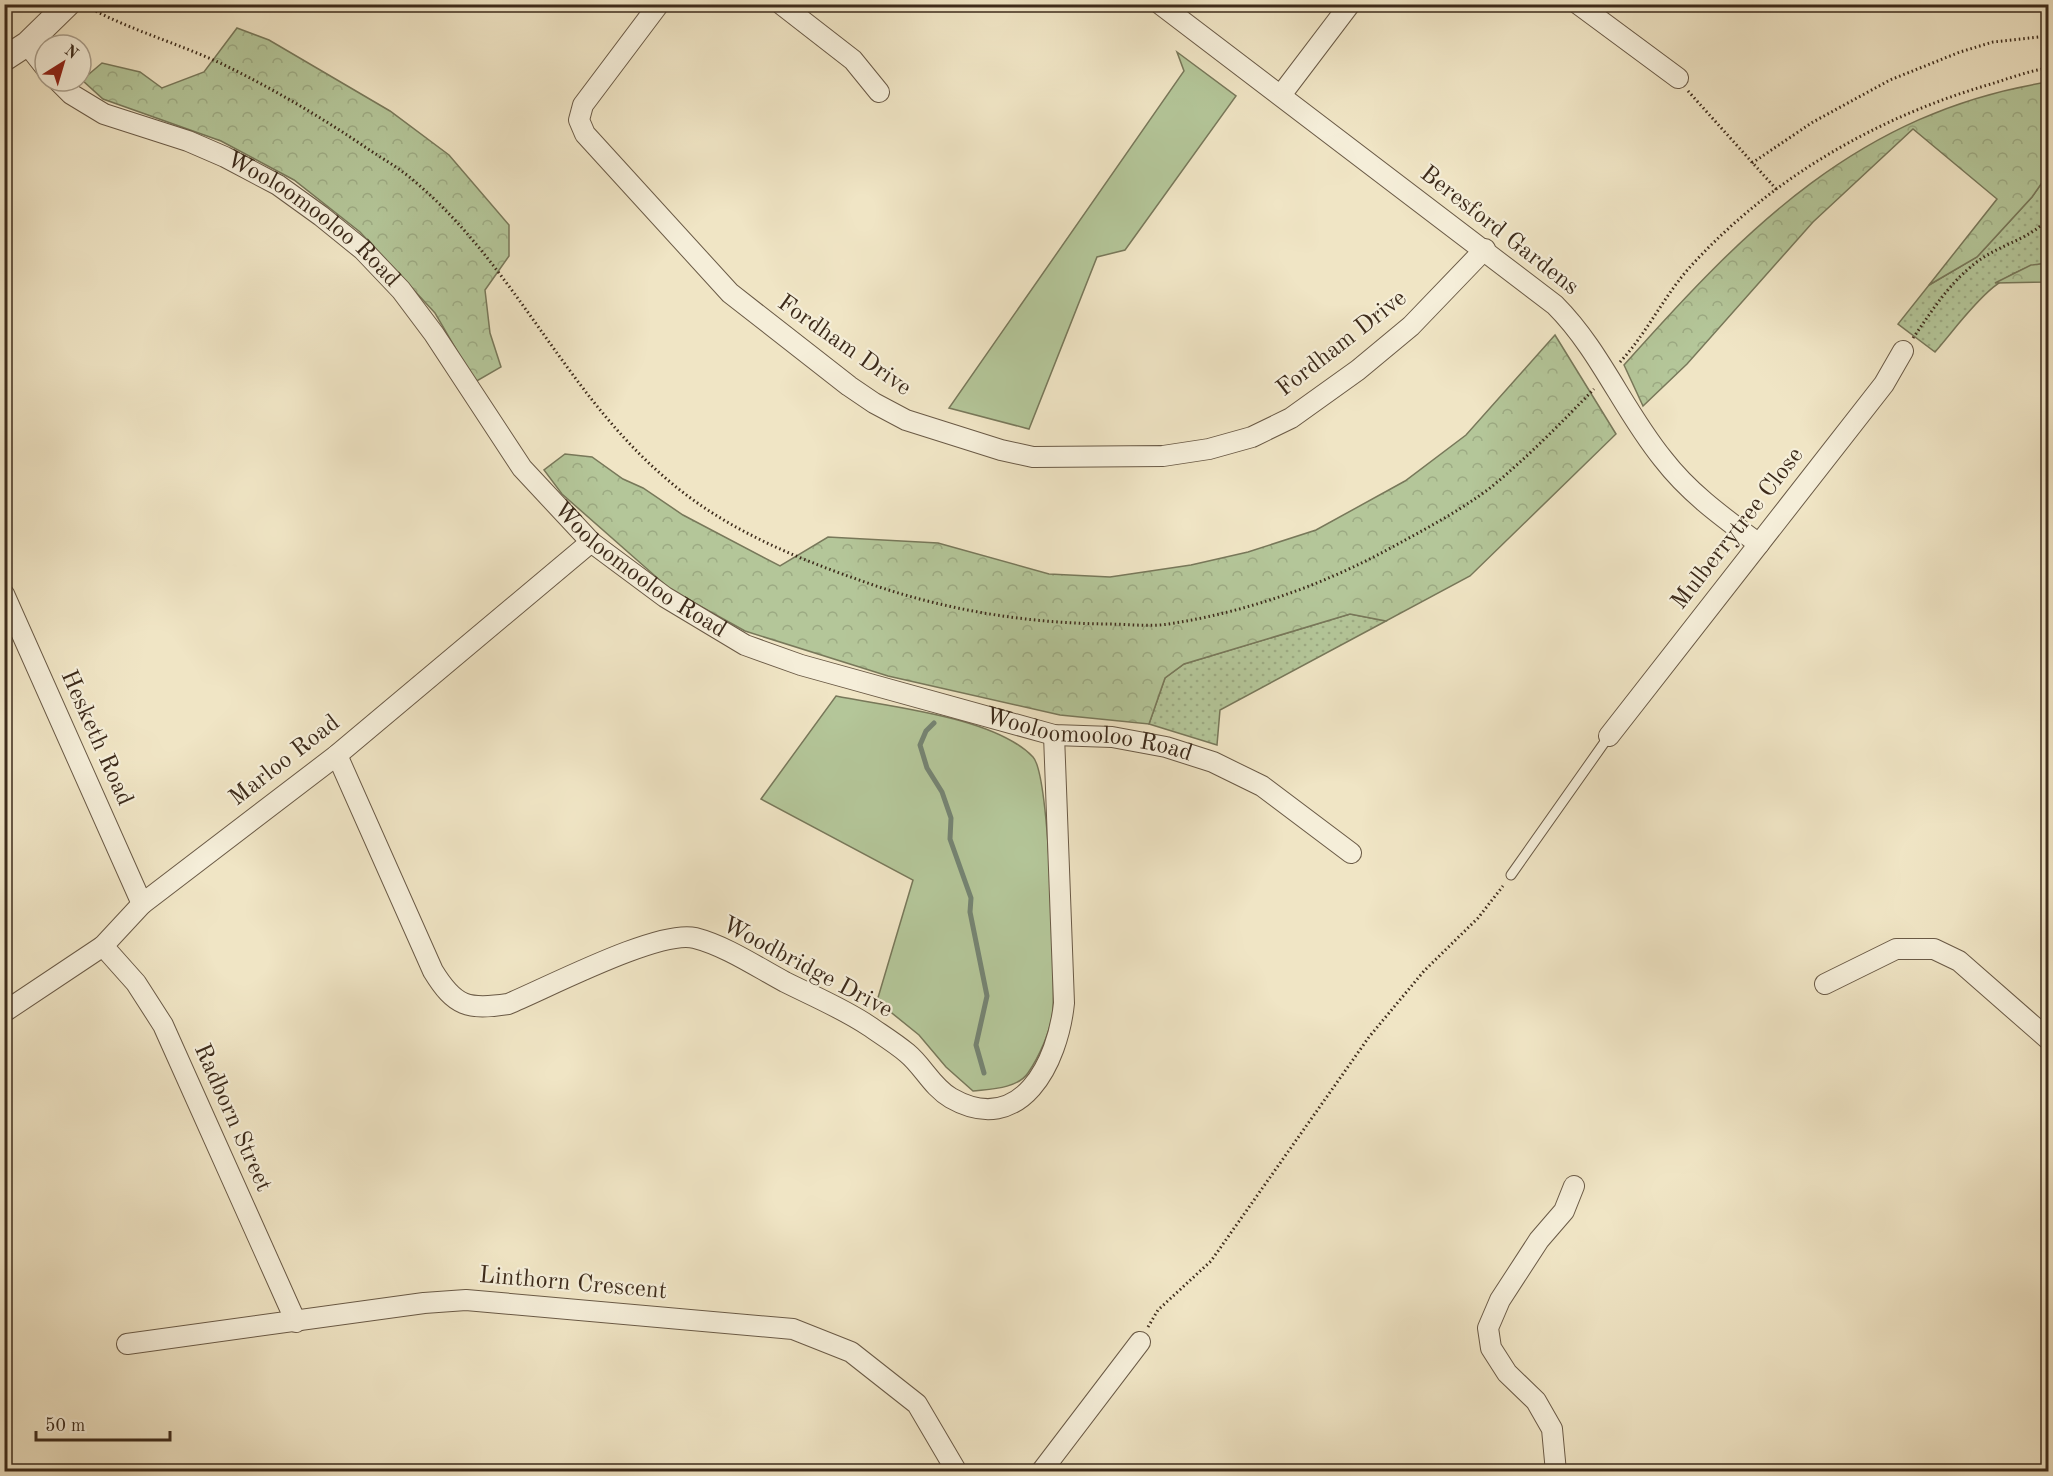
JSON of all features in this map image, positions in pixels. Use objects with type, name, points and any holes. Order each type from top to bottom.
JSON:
[{"type":"street","name":"Fordham Drive","points":[[659,4],[583,105],[579,120],[585,134],[730,293],[831,372],[874,403],[906,420],[1001,450],[1033,456],[1163,456],[1209,449],[1252,436],[1291,418],[1358,370],[1411,326],[1485,249]]},
{"type":"street","points":[[781,4],[853,60],[879,92]]},
{"type":"street","name":"Beresford Gardens","points":[[1160,4],[1485,249],[1562,312],[1595,352],[1661,458],[1697,498],[1759,544]]},
{"type":"street","points":[[1281,95],[1350,4]]},
{"type":"street","points":[[1578,4],[1678,78]]},
{"type":"street","points":[[4,59],[78,6]]},
{"type":"street","points":[[27,44],[33,51]]},
{"type":"street","name":"Wooloomooloo Road","points":[[70,93],[104,114],[189,141],[278,185],[363,250],[401,290],[434,334],[522,468],[591,542],[665,597],[745,645],[801,665],[1054,735],[1112,737],[1166,747],[1213,762],[1262,786],[1351,853]]},
{"type":"street","name":"Mulberrytree Close","points":[[1609,736],[1884,384],[1903,351]]},
{"type":"street","name":"Marloo Road","points":[[4,1012],[103,946],[142,903],[337,755],[591,542]]},
{"type":"street","name":"Hesketh Road","points":[[4,594],[142,903]]},
{"type":"street","name":"Woodbridge Drive","points":[[337,755],[433,971],[445,991],[461,1005],[485,1008],[508,1004],[654,941],[694,937],[736,956],[866,1024],[908,1053],[933,1083],[949,1097],[967,1106],[992,1110],[1009,1105],[1025,1096],[1047,1064],[1061,1025],[1064,1003],[1054,735]]},
{"type":"street","name":"Radborn Street","points":[[103,946],[136,983],[163,1025],[296,1322]]},
{"type":"street","points":[[1825,984],[1896,950],[1934,949],[1959,961],[2049,1039]]},
{"type":"street","points":[[1556,1472],[1552,1429],[1536,1401],[1507,1373],[1491,1348],[1488,1328],[1500,1300],[1539,1240],[1564,1211],[1574,1186]]},
{"type":"street","name":"Linthorn Crescent","points":[[127,1344],[424,1303],[466,1300],[793,1329],[851,1352],[917,1404],[957,1472]]},
{"type":"street","points":[[1041,1472],[1140,1341]]},
{"type":"lane","points":[[1511,875],[1609,736]]},
{"type":"path","points":[[78,6],[142,34],[216,61],[284,96],[412,179],[473,240],[576,381],[620,434],[668,481],[723,521],[803,560],[888,591],[968,612],[1063,623],[1165,625],[1252,606],[1303,590],[1352,570],[1455,512],[1488,489],[1540,445],[1635,345],[1689,268],[1737,223],[1777,190],[1838,147],[1907,113],[1970,90],[2049,68]]},
{"type":"path","points":[[1752,163],[1813,122],[1890,80],[1960,52],[1993,42],[2049,36]]},
{"type":"path","points":[[1678,78],[1695,102],[1777,190]]},
{"type":"path","points":[[1903,351],[1951,285],[1984,257],[2036,232],[2049,219]]},
{"type":"path","points":[[1140,1341],[1158,1310],[1211,1261],[1369,1037],[1424,971],[1478,918],[1511,875]]},
{"type":"green space","points":[[237,28],[269,40],[390,111],[449,155],[509,225],[509,256],[485,290],[490,333],[501,367],[475,382],[435,313],[360,232],[294,180],[221,141],[103,99],[93,90],[93,71],[102,63],[140,72],[162,88],[204,72]]},
{"type":"green space","points":[[1177,52],[1236,96],[1125,250],[1097,257],[1029,429],[949,408],[1184,71]]},
{"type":"green space","points":[[2048,82],[2048,174],[2032,197],[1977,257],[1929,285],[1997,199],[1913,129],[1813,222],[1687,364],[1643,406],[1624,365],[1715,267],[1762,223],[1811,183],[1863,149],[1919,120],[1981,97]]},
{"type":"green space","points":[[2048,174],[2048,263],[2029,267],[1998,284],[1971,309],[1935,352],[1898,324],[1929,285],[1977,257],[2032,197]]},
{"type":"green space","points":[[2048,263],[2048,282],[1995,283],[2031,265]]},
{"type":"green space","points":[[1555,335],[1616,434],[1470,576],[1386,621],[1350,614],[1184,664],[1165,678],[1149,724],[1060,715],[888,676],[745,631],[671,590],[562,494],[544,470],[565,454],[592,457],[623,479],[643,488],[683,515],[780,566],[828,537],[938,543],[1049,574],[1110,577],[1191,565],[1248,552],[1316,530],[1405,481],[1466,435]]},
{"type":"green space","points":[[1350,614],[1386,621],[1220,710],[1217,745],[1149,724],[1165,678],[1184,664]]},
{"type":"green space","points":[[836,696],[968,723],[1016,743],[1033,757],[1039,772],[1044,799],[1047,836],[1052,920],[1053,1010],[1050,1026],[1040,1052],[1028,1073],[1017,1082],[1002,1087],[973,1091],[946,1067],[919,1035],[877,1001],[913,880],[761,799]]},
{"type":"waterway","points":[[934,723],[926,731],[920,745],[927,768],[942,792],[951,818],[950,839],[971,898],[970,912],[987,996],[976,1045],[984,1073]]}]
